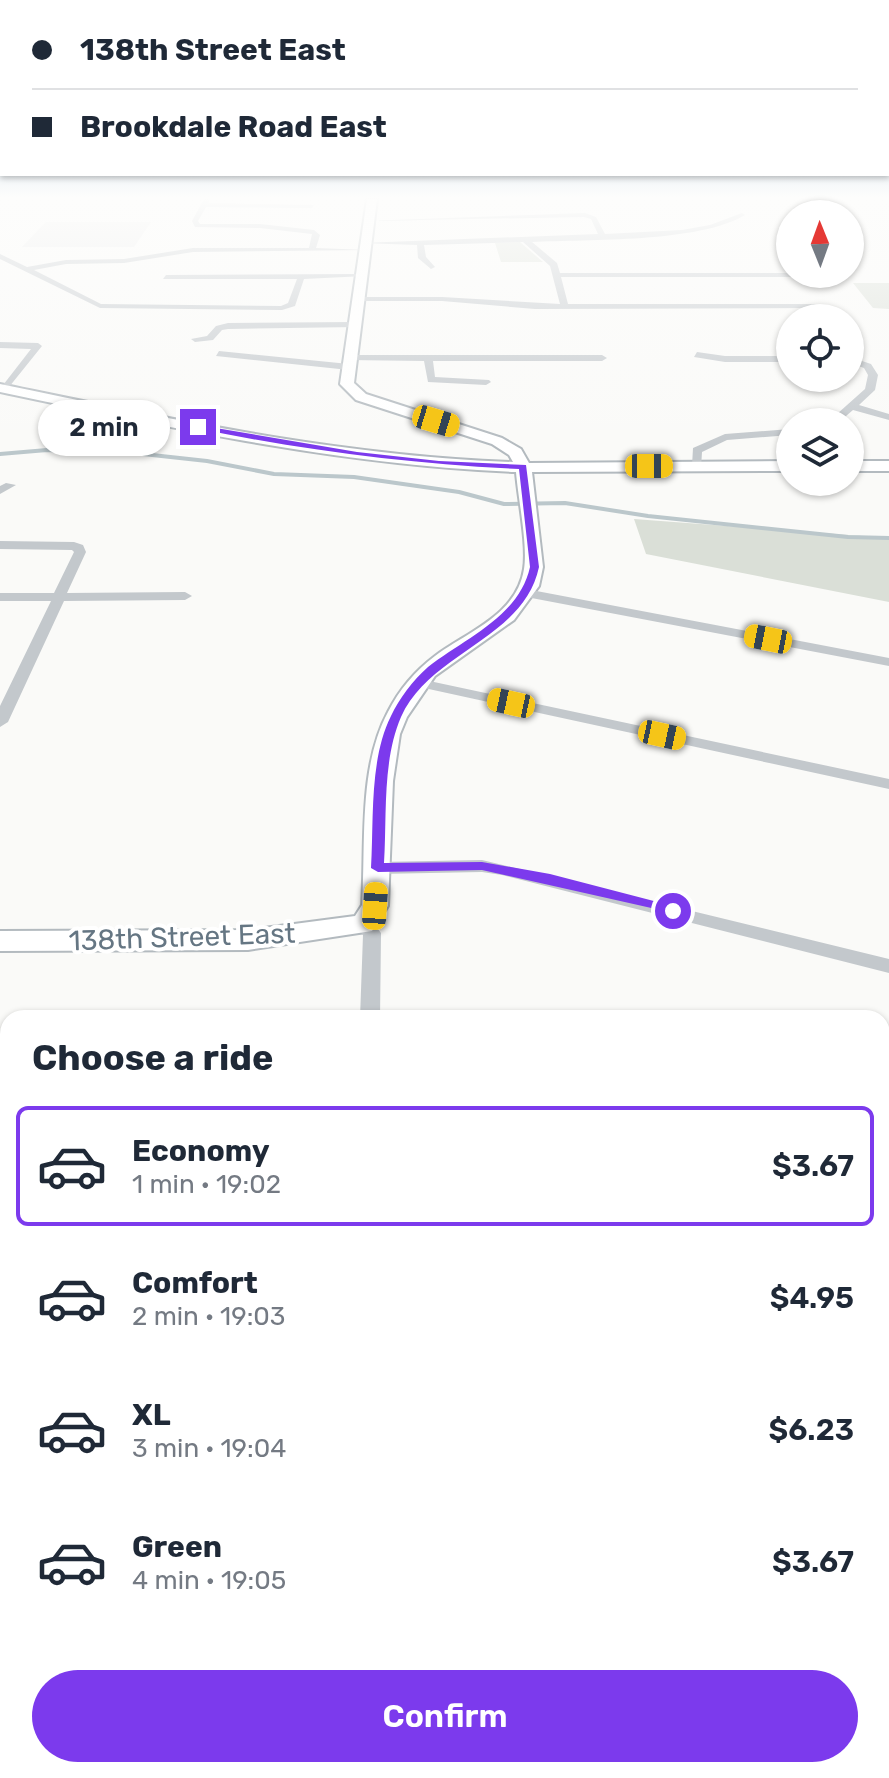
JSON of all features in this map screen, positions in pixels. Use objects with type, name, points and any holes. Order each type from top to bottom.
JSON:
[{"type":"street","points":[[52,282],[100,306],[284,307],[294,302],[300,282]]},
{"type":"street","points":[[360,282],[347,384],[361,397],[497,441],[516,452],[523,467],[534,567],[526,593],[498,622],[429,671],[395,718],[386,743],[375,906],[363,924],[372,933],[370,1010]]},
{"type":"street","points":[[560,282],[565,307]]},
{"type":"street","points":[[358,299],[433,299],[565,307],[776,306]]},
{"type":"street","points":[[195,339],[210,338],[219,328],[228,326],[354,325]]},
{"type":"street","points":[[0,345],[38,346],[2,389],[319,449],[439,463],[523,467],[776,466]]},
{"type":"street","points":[[219,354],[349,362],[428,358],[602,358]]},
{"type":"street","points":[[697,355],[725,359],[776,359]]},
{"type":"street","points":[[428,358],[431,380],[486,382]]},
{"type":"street","points":[[850,408],[870,390],[873,383],[868,366],[864,365]]},
{"type":"street","points":[[852,406],[889,417]]},
{"type":"street","points":[[697,466],[697,450],[714,440],[776,433]]},
{"type":"street","points":[[864,466],[889,466]]},
{"type":"street","points":[[0,545],[79,548],[61,597],[0,722]]},
{"type":"street","points":[[526,593],[889,662]]},
{"type":"street","points":[[0,597],[185,596]]},
{"type":"street","points":[[420,683],[889,784]]},
{"type":"street","points":[[378,868],[482,866],[502,869],[889,966]]},
{"type":"street","name":"138th Street East","points":[[0,941],[248,940],[363,924]]},
{"type":"shaded area","points":[[864,283],[889,283],[889,309],[873,308],[857,288],[864,288]]},
{"type":"shaded area","points":[[634,519],[889,538],[889,602],[646,554]]},
{"type":"waterway","points":[[0,454],[47,450],[143,454],[207,461],[274,474],[354,477],[459,492],[504,504],[565,503],[648,516],[848,537],[889,538]]},
{"type":"route","points":[[198,427],[357,454],[439,463],[523,467],[534,567],[531,581],[526,593],[509,613],[429,671],[395,718],[386,743],[378,868],[482,866],[550,879],[673,911]]}]
